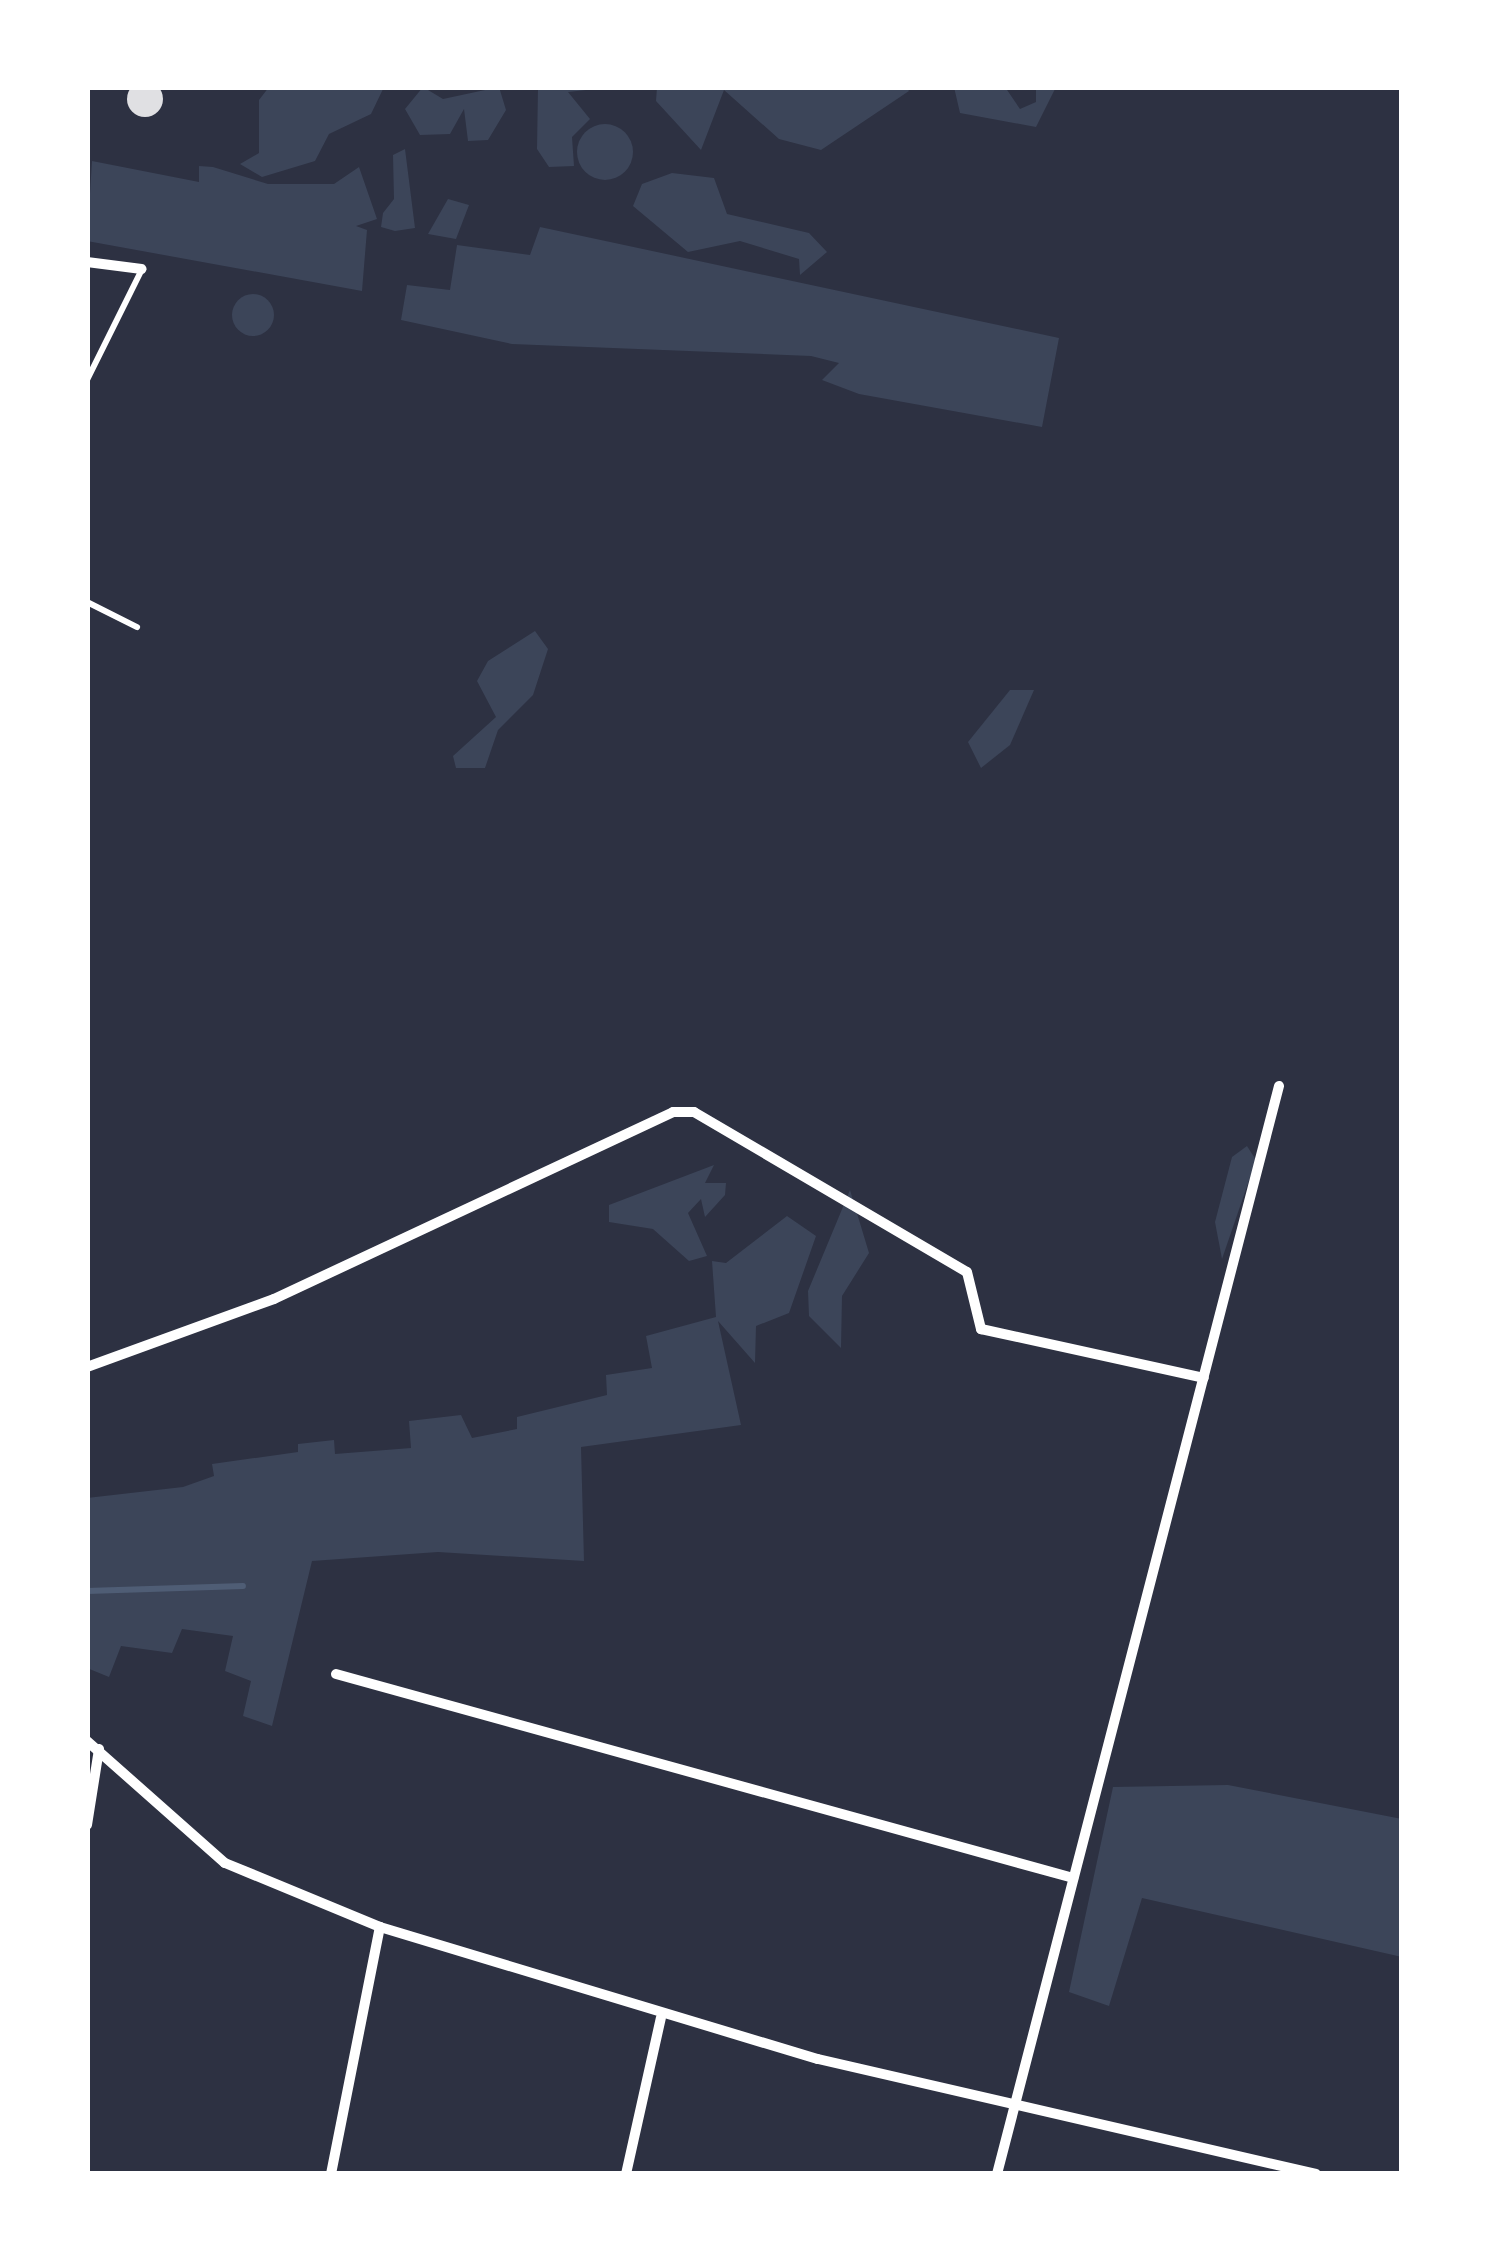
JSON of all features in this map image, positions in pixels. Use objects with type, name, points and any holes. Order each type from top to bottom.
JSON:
[{"type":"street","points":[[87,262],[142,269]]},
{"type":"street","points":[[997,2174],[1279,1086]]},
{"type":"street","points":[[87,1367],[274,1299],[673,1112],[694,1112],[967,1272],[980,1329],[1204,1378]]},
{"type":"street","points":[[336,1673],[1073,1878]]},
{"type":"street","points":[[87,1741],[225,1864],[380,1928],[661,2018],[1316,2174]]},
{"type":"street","points":[[87,1826],[99,1749]]},
{"type":"street","points":[[332,2174],[380,1928]]},
{"type":"street","points":[[626,2174],[661,2018]]},
{"type":"lane","points":[[87,380],[142,269]]},
{"type":"lane","points":[[87,602],[136,627]]},
{"type":"shaded area","points":[[269,87],[384,87],[371,114],[329,134],[315,161],[262,177],[240,164],[259,153],[259,100]]},
{"type":"shaded area","points":[[423,87],[443,99],[499,87],[506,110],[488,140],[468,141],[464,109],[450,134],[420,135],[405,109]]},
{"type":"shaded area","points":[[538,87],[613,87],[568,92],[590,119],[572,137],[574,166],[549,167],[537,149]]},
{"type":"shaded area","points":[[657,87],[906,87],[909,91],[821,150],[779,139],[724,90],[701,150],[656,101]]},
{"type":"shaded area","points":[[954,87],[1005,87],[1020,109],[1036,102],[1036,87],[1056,87],[1036,127],[960,113]]},
{"type":"shaded area","points":[[605,124],[625,132],[633,152],[625,172],[605,180],[585,172],[577,152],[585,132]]},
{"type":"shaded area","points":[[405,149],[415,228],[395,231],[381,227],[383,213],[394,199],[393,155]]},
{"type":"shaded area","points":[[92,161],[199,182],[199,166],[213,167],[268,184],[334,184],[359,167],[377,219],[356,226],[367,230],[362,291],[87,241]]},
{"type":"shaded area","points":[[672,173],[714,178],[727,214],[809,233],[827,252],[800,275],[799,259],[740,241],[688,252],[633,206],[642,184]]},
{"type":"shaded area","points":[[448,199],[469,205],[456,239],[428,234]]},
{"type":"shaded area","points":[[540,227],[1059,338],[1042,427],[859,394],[822,380],[839,363],[811,356],[512,344],[401,320],[407,285],[450,290],[457,245],[530,255]]},
{"type":"shaded area","points":[[253,294],[268,300],[274,315],[268,330],[253,336],[238,330],[232,315],[238,300]]},
{"type":"shaded area","points":[[535,631],[548,649],[533,695],[498,730],[485,768],[456,768],[453,756],[496,717],[477,681],[488,661]]},
{"type":"shaded area","points":[[1010,690],[1034,690],[1010,745],[981,768],[968,742]]},
{"type":"shaded area","points":[[1247,1146],[1256,1160],[1222,1259],[1215,1222],[1232,1157]]},
{"type":"shaded area","points":[[714,1165],[705,1183],[726,1183],[725,1195],[705,1217],[701,1199],[688,1213],[707,1256],[689,1261],[653,1229],[609,1222],[609,1205]]},
{"type":"shaded area","points":[[850,1190],[869,1253],[842,1296],[841,1348],[809,1316],[808,1291]]},
{"type":"shaded area","points":[[787,1216],[816,1236],[789,1313],[756,1326],[755,1363],[718,1321],[741,1425],[581,1447],[584,1561],[438,1552],[312,1561],[272,1726],[243,1716],[251,1681],[225,1671],[233,1636],[182,1629],[172,1653],[121,1646],[109,1677],[87,1668],[87,1498],[183,1487],[214,1476],[212,1464],[298,1452],[298,1444],[334,1440],[335,1454],[411,1448],[409,1421],[461,1415],[472,1438],[517,1429],[517,1417],[607,1395],[606,1375],[652,1368],[646,1336],[716,1317],[712,1261],[726,1263]]},
{"type":"shaded area","points":[[1228,1785],[1402,1819],[1402,1957],[1142,1898],[1109,2006],[1069,1992],[1113,1787]]},
{"type":"building","points":[[145,81],[158,86],[163,99],[158,112],[145,117],[132,112],[127,99],[132,86]]},
{"type":"waterway","points":[[87,1591],[243,1586]]}]
